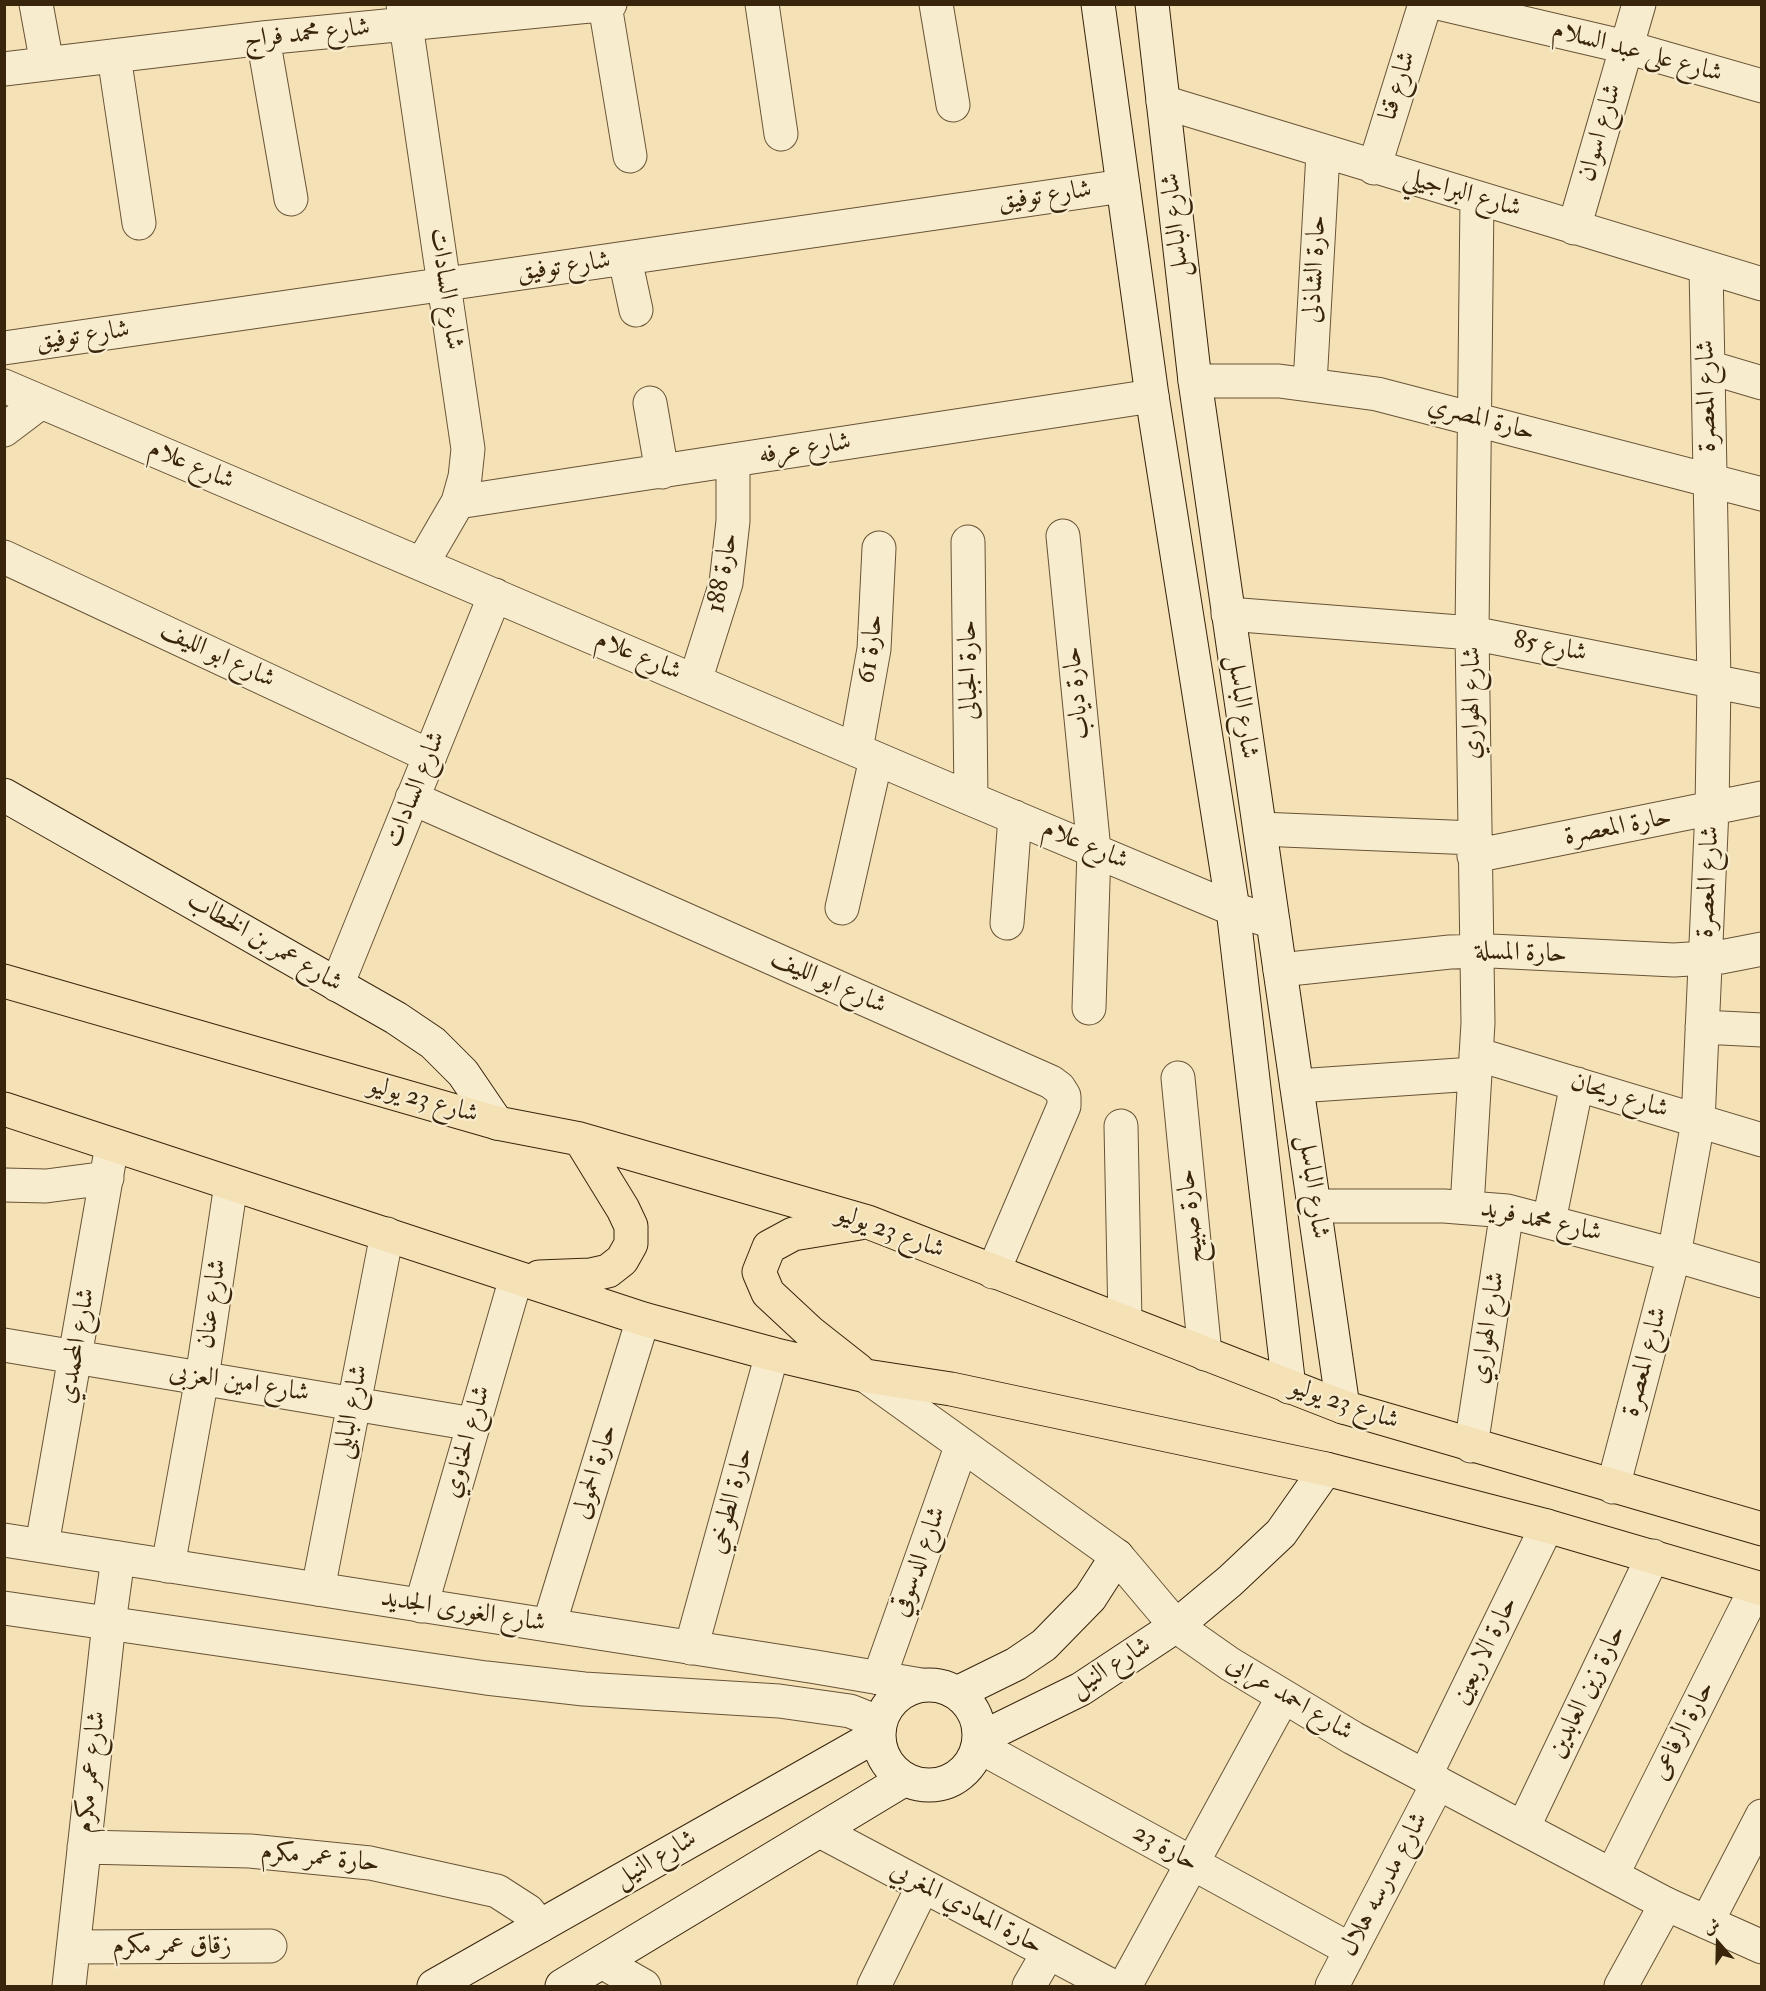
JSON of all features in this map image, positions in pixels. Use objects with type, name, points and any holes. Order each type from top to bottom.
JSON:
[{"type":"main road","name":"شارع 23 يوليو","points":[[4,981],[497,1123],[580,1139],[868,1222],[1343,1407],[1761,1529]]},
{"type":"main road","points":[[4,1109],[516,1278],[642,1318],[772,1354],[866,1376],[951,1389],[1326,1469],[1547,1526],[1759,1588]]},
{"type":"main road","points":[[516,1278],[590,1275],[608,1271],[622,1260],[631,1244],[631,1226],[623,1209],[580,1139]]},
{"type":"main road","points":[[866,1376],[811,1333],[768,1293],[759,1272],[769,1247],[793,1234],[868,1222]]},
{"type":"street","points":[[36,4],[47,64]]},
{"type":"street","name":"شارع محمد فراج","points":[[4,69],[263,38],[405,15],[610,4]]},
{"type":"street","points":[[762,4],[781,134]]},
{"type":"street","points":[[936,4],[953,105]]},
{"type":"street","name":"شارع الباسل","points":[[1098,4],[1152,396],[1233,909],[1289,1387]]},
{"type":"street","name":"شارع الباسل","points":[[1152,4],[1195,381],[1343,1407]]},
{"type":"street","name":"شارع قنا","points":[[1374,168],[1425,4]]},
{"type":"street","name":"شارع على عبد السلام","points":[[1442,4],[1626,47],[1761,86]]},
{"type":"street","name":"شارع اسوان","points":[[1575,228],[1639,4]]},
{"type":"street","points":[[604,5],[630,156]]},
{"type":"street","name":"شارع السادات","points":[[405,15],[468,449],[465,477],[458,502],[422,564]]},
{"type":"street","points":[[263,38],[291,199]]},
{"type":"street","points":[[114,56],[139,223]]},
{"type":"street","points":[[1112,106],[1163,102]]},
{"type":"street","name":"شارع البراجيلي","points":[[1163,102],[1323,153],[1761,284]]},
{"type":"street","name":"حارة الشاذلى","points":[[1310,384],[1323,153]]},
{"type":"street","name":"شارع توفيق","points":[[4,348],[1123,186]]},
{"type":"street","name":"شارع الهواري","points":[[1467,1207],[1475,1064],[1472,633],[1477,199]]},
{"type":"street","points":[[625,259],[636,310]]},
{"type":"street","name":"شارع المعصرة","points":[[1613,1486],[1674,1254],[1698,1122],[1712,809],[1714,681],[1706,267]]},
{"type":"street","points":[[1708,367],[1761,383]]},
{"type":"street","name":"حارة المصري","points":[[1195,381],[1310,384],[1377,394],[1761,494]]},
{"type":"street","name":"شارع علام","points":[[4,386],[971,799],[1233,909],[1273,921]]},
{"type":"street","name":"شارع عرفه","points":[[458,502],[1152,396]]},
{"type":"street","points":[[4,430],[41,402]]},
{"type":"street","points":[[650,403],[662,472]]},
{"type":"street","name":"حارة 188","points":[[695,681],[715,625],[728,573],[733,522],[733,461]]},
{"type":"street","name":"حارة دياب","points":[[1063,536],[1094,850],[1089,1008]]},
{"type":"street","name":"حارة الجبالى","points":[[968,542],[971,799]]},
{"type":"street","name":"حارة 61","points":[[842,908],[866,754],[879,548]]},
{"type":"street","name":"شارع ابو الليف","points":[[4,557],[430,756]]},
{"type":"street","name":"شارع السادات","points":[[337,985],[495,595]]},
{"type":"street","name":"شارع 85","points":[[1228,614],[1472,633],[1761,691]]},
{"type":"street","name":"شارع عمر بن الخطاب","points":[[4,795],[396,1017],[433,1043],[463,1073],[497,1123]]},
{"type":"street","name":"شارع ابو الليف","points":[[412,798],[1051,1082],[1059,1088],[1064,1096],[1064,1106],[993,1272]]},
{"type":"street","name":"حارة المعصرة","points":[[1260,829],[1474,847],[1712,809],[1761,798]]},
{"type":"street","points":[[1007,923],[1015,817]]},
{"type":"street","name":"حارة المسلة","points":[[1280,970],[1476,951],[1674,960],[1705,958],[1761,949]]},
{"type":"street","points":[[1702,1027],[1761,1030]]},
{"type":"street","name":"شارع ريحان","points":[[1297,1086],[1475,1064],[1577,1084],[1761,1140]]},
{"type":"street","name":"حارة صبيح","points":[[1178,1078],[1205,1354]]},
{"type":"street","points":[[1549,1221],[1577,1084]]},
{"type":"street","points":[[1121,1126],[1125,1321]]},
{"type":"street","name":"شارع المحمدي","points":[[42,1545],[77,1357],[112,1145]]},
{"type":"street","points":[[4,1185],[46,1186],[106,1178]]},
{"type":"street","name":"شارع عنان","points":[[168,1566],[202,1378],[231,1184]]},
{"type":"street","name":"شارع محمد فريد","points":[[1314,1206],[1467,1207],[1507,1211],[1674,1254],[1761,1281]]},
{"type":"street","name":"شارع الهواري","points":[[1471,1446],[1507,1211]]},
{"type":"street","name":"شارع البابلى","points":[[318,1589],[387,1234]]},
{"type":"street","name":"شارع الحناوي","points":[[421,1605],[516,1278]]},
{"type":"street","name":"حارة الحمولى","points":[[549,1625],[642,1318]]},
{"type":"street","name":"شارع امين العزبى","points":[[4,1345],[473,1424]]},
{"type":"street","name":"حارة الطوخي","points":[[691,1647],[772,1354]]},
{"type":"street","name":"شارع احمد عرابى","points":[[866,1376],[1117,1556],[1176,1626],[1283,1697],[1431,1780],[1666,1904],[1761,1947]]},
{"type":"street","name":"شارع الدسوقي","points":[[879,1678],[962,1447]]},
{"type":"street","name":"شارع النيل","points":[[979,1742],[1082,1689],[1176,1626],[1230,1581],[1281,1533],[1326,1469]]},
{"type":"street","name":"حارة الاربعين","points":[[1431,1780],[1547,1526]]},
{"type":"street","name":"شارع الغورى الجديد","points":[[4,1540],[921,1685]]},
{"type":"street","points":[[957,1693],[1016,1664],[1044,1645],[1090,1598],[1117,1556]]},
{"type":"street","name":"حارة زين العابدين","points":[[1523,1828],[1653,1556]]},
{"type":"street","name":"شارع عمر مكرم","points":[[69,1986],[118,1558]]},
{"type":"street","name":"حارة الرفاعى","points":[[1612,1875],[1759,1588]]},
{"type":"street","points":[[4,1608],[486,1678],[584,1689],[779,1701],[850,1711],[880,1728]]},
{"type":"street","points":[[779,1701],[783,1662]]},
{"type":"street","points":[[921,1685],[946,1688],[957,1693],[975,1713],[979,1742],[972,1760],[963,1772],[950,1781],[935,1785],[905,1779],[886,1761],[880,1728],[886,1709],[895,1698],[921,1685]]},
{"type":"street","points":[[1125,1986],[1283,1697]]},
{"type":"street","name":"شارع النيل","points":[[434,1986],[880,1728]]},
{"type":"street","name":"حارة 23","points":[[979,1742],[1192,1864],[1351,1950]]},
{"type":"street","points":[[562,1986],[905,1779]]},
{"type":"street","name":"شارع مدرسه هلال","points":[[1332,1986],[1431,1780]]},
{"type":"street","points":[[1707,1922],[1761,1816]]},
{"type":"street","name":"حارة المعادي المغربي","points":[[820,1831],[1112,1986]]},
{"type":"street","name":"حارة عمر مكرم","points":[[84,1847],[250,1851],[370,1863],[497,1891],[528,1911],[540,1926]]},
{"type":"street","points":[[874,1986],[923,1886]]},
{"type":"street","points":[[1621,1986],[1666,1904]]},
{"type":"street","name":"زقاق عمر مكرم","points":[[74,1947],[270,1946]]},
{"type":"street","points":[[1029,1986],[1048,1953]]},
{"type":"street","points":[[602,1962],[644,1986]]}]
